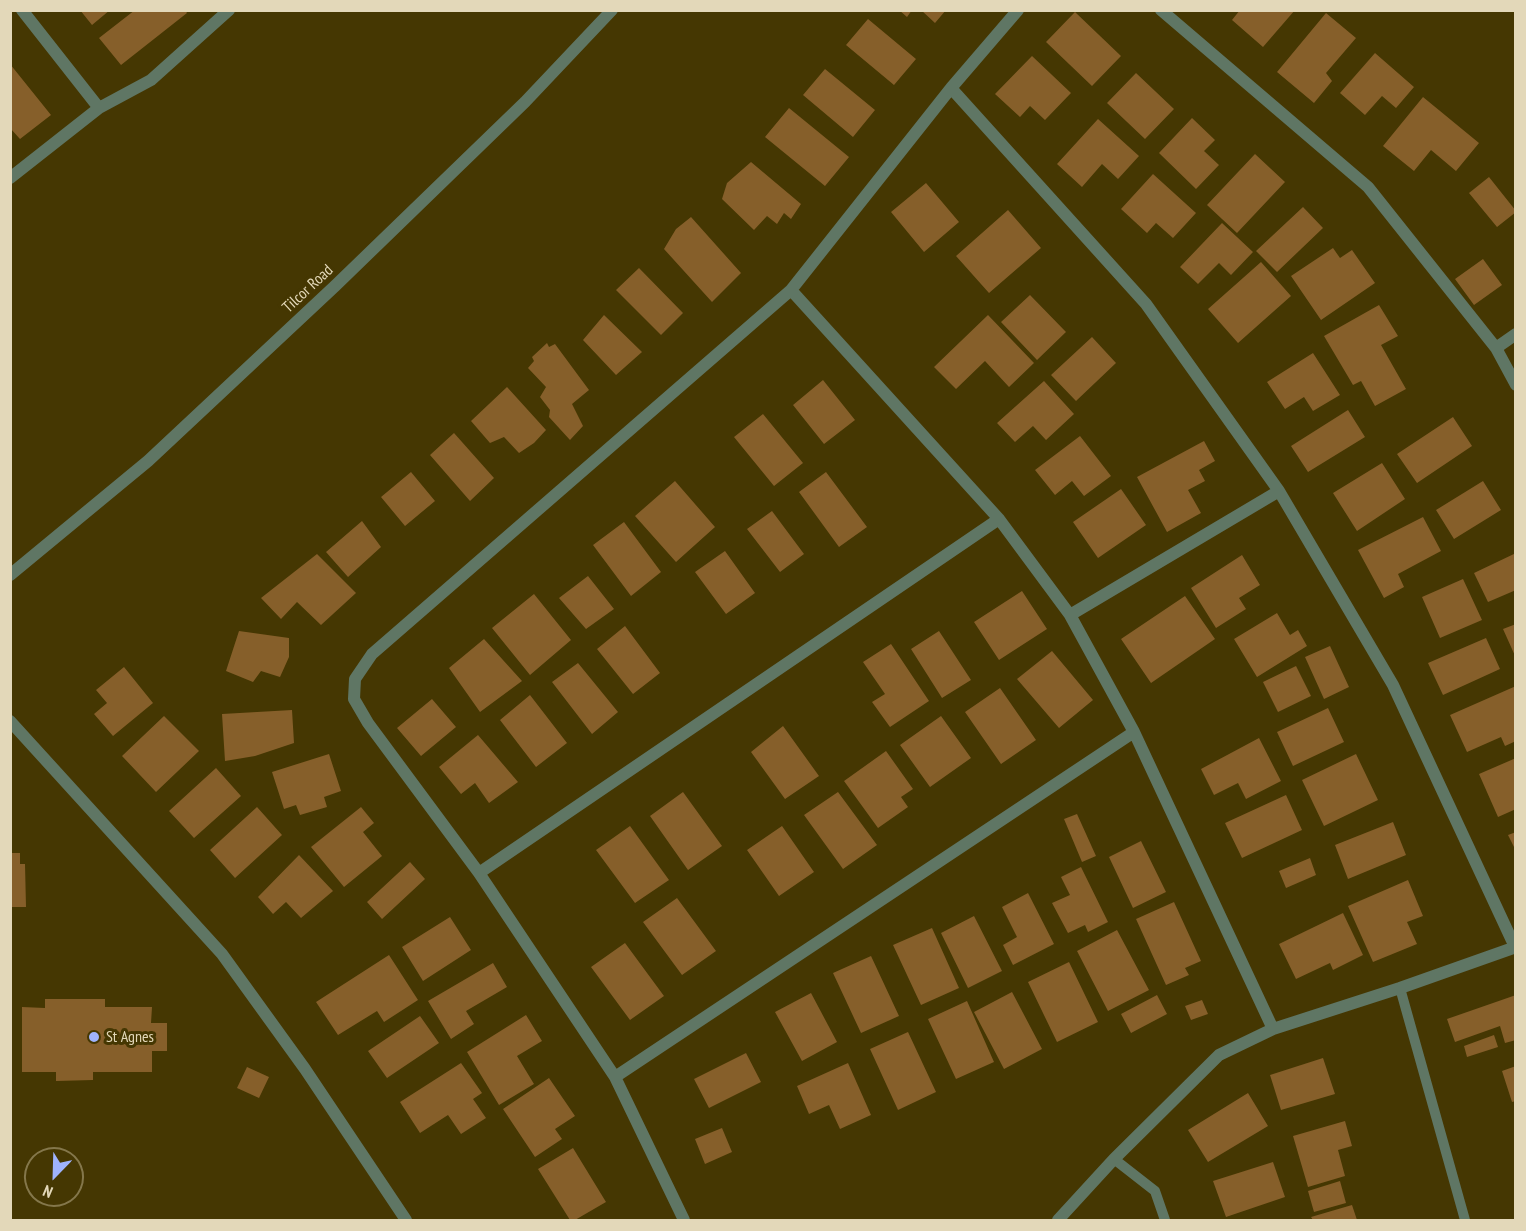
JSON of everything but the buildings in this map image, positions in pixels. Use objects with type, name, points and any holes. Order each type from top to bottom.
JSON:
[{"type":"street","points":[[22,10],[99,108]]},
{"type":"street","points":[[10,178],[99,108],[151,80],[229,10]]},
{"type":"street","name":"Tilcor Road","points":[[10,575],[148,461],[233,382],[525,102],[612,10]]},
{"type":"street","points":[[684,1221],[615,1077],[479,873],[368,723],[354,699],[356,679],[372,654],[791,290],[951,88],[1018,10]]},
{"type":"street","points":[[1161,10],[1368,187],[1496,348],[1515,385]]},
{"type":"street","points":[[951,88],[1146,304],[1279,491],[1393,685],[1515,947],[1400,988],[1273,1029],[1219,1055],[1114,1159],[1058,1221]]},
{"type":"street","points":[[791,290],[999,519],[1070,615],[1134,732],[1273,1029]]},
{"type":"street","points":[[1496,348],[1515,334]]},
{"type":"street","points":[[1070,615],[1279,491]]},
{"type":"street","points":[[479,873],[999,519]]},
{"type":"street","points":[[10,721],[222,954],[305,1069],[406,1221]]},
{"type":"street","points":[[615,1077],[1134,732]]},
{"type":"lane","points":[[1400,988],[1465,1221]]},
{"type":"lane","points":[[1114,1159],[1155,1191],[1165,1221]]},
{"type":"place","name":"St Agnes","points":[[94,1037]]}]
